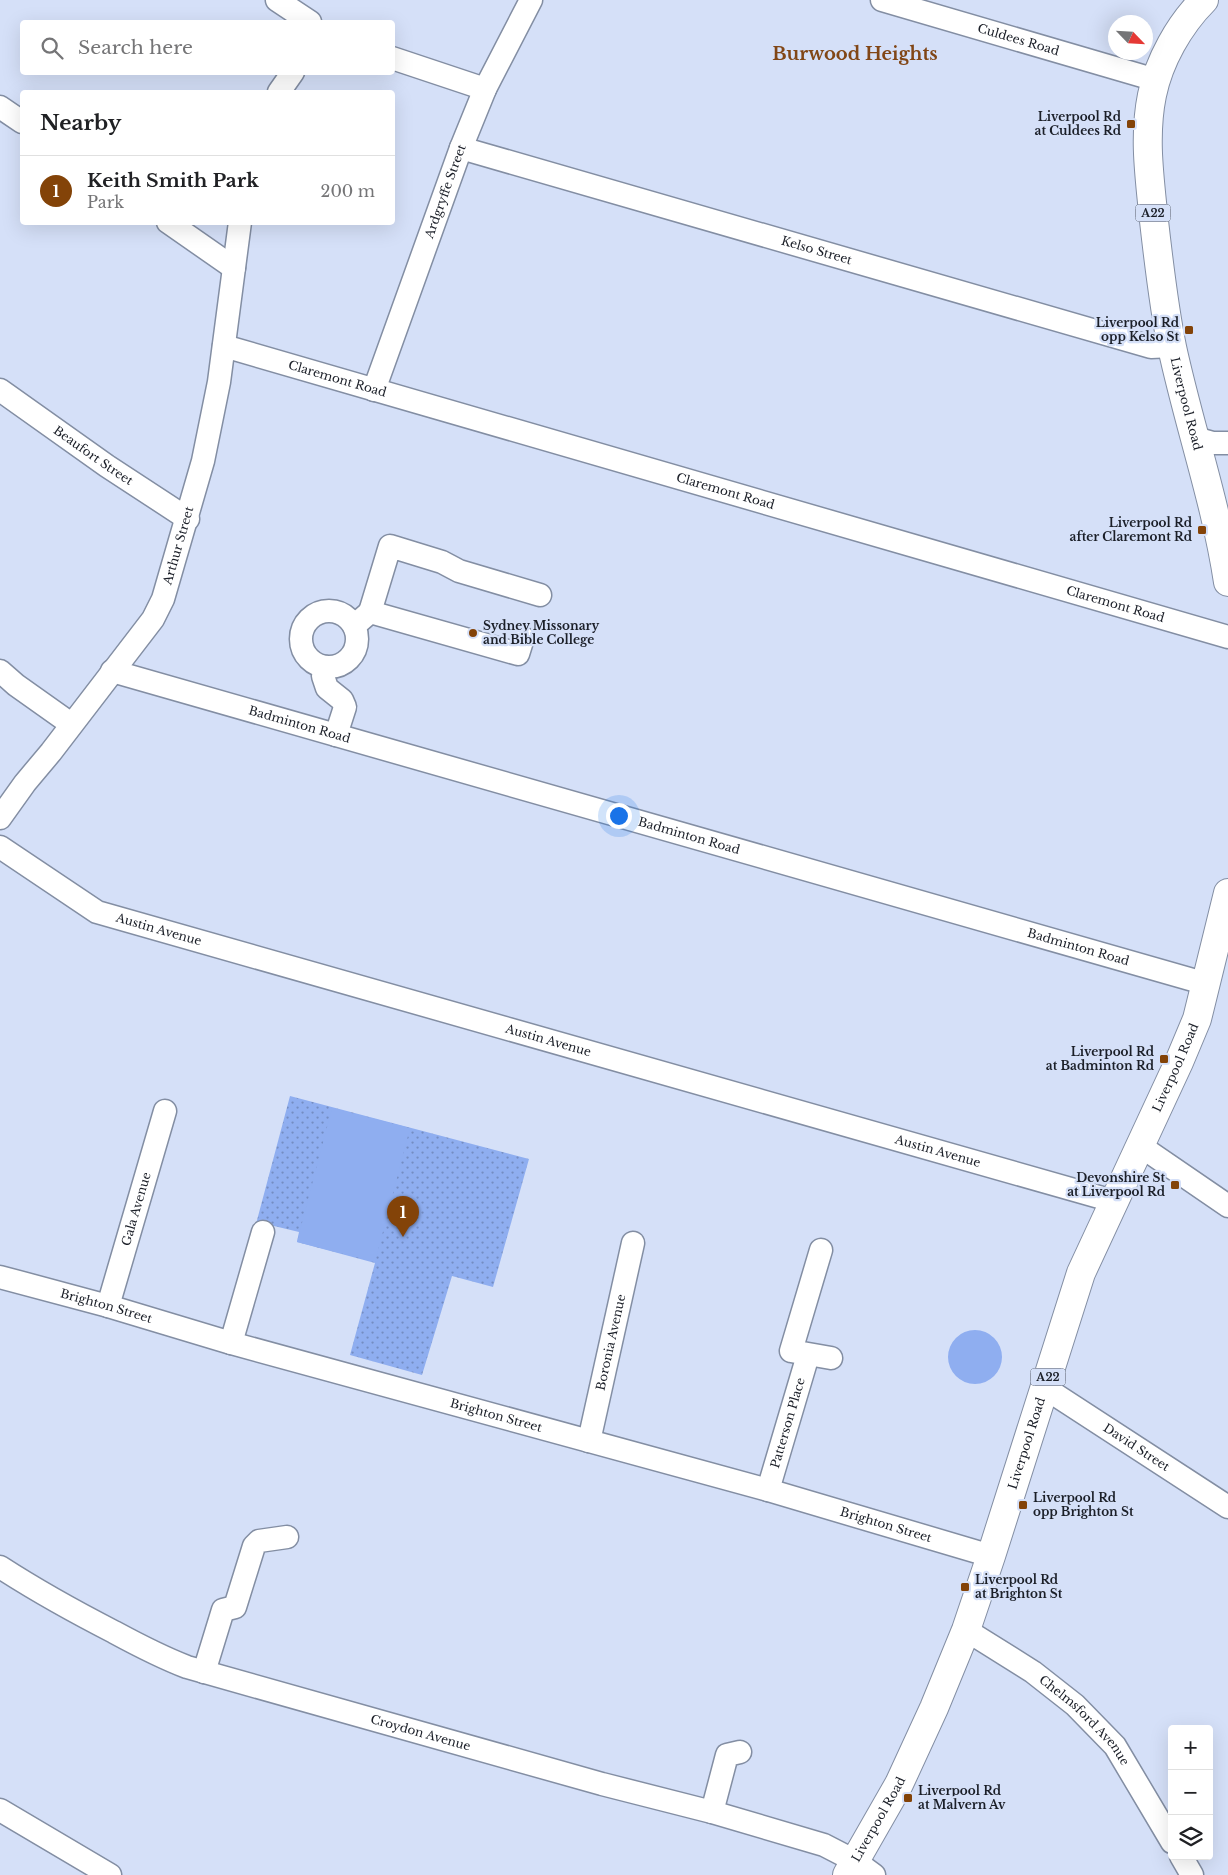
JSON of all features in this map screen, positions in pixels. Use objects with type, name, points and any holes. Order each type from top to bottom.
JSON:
[{"type":"highway","name":"Liverpool Road","points":[[1204,0],[1180,29],[1156,80],[1151,104],[1147,156],[1156,237],[1172,346],[1195,438],[1225,529],[1228,582]]},
{"type":"highway","name":"Liverpool Road","points":[[859,1870],[930,1716],[966,1630],[1081,1273],[1189,1040],[1207,984],[1227,902]]},
{"type":"street","points":[[277,0],[307,20]]},
{"type":"street","name":"Ardgryffe Street","points":[[374,390],[461,148],[485,89],[531,0]]},
{"type":"street","name":"Culdees Road","points":[[882,0],[1156,80]]},
{"type":"street","points":[[395,59],[485,89]]},
{"type":"street","points":[[280,90],[291,75]]},
{"type":"street","points":[[0,107],[20,121]]},
{"type":"street","name":"Kelso Street","points":[[461,148],[1151,346],[1172,346]]},
{"type":"street","points":[[172,225],[234,268]]},
{"type":"street","name":"Arthur Street","points":[[0,818],[25,783],[153,619],[163,599],[188,519],[203,461],[224,346],[240,225]]},
{"type":"street","name":"Claremont Road","points":[[224,346],[1228,637]]},
{"type":"street","name":"Beaufort Street","points":[[0,390],[107,466],[188,519]]},
{"type":"street","points":[[1195,438],[1213,443],[1228,443]]},
{"type":"street","points":[[523,638],[518,654],[362,619],[348,618],[330,610],[320,612],[309,618],[301,634],[301,644],[304,654],[316,665],[326,668],[346,662],[353,655],[362,619],[390,546],[442,562],[459,571],[540,595]]},
{"type":"street","points":[[326,668],[323,676],[327,688],[342,700],[345,707],[336,735]]},
{"type":"street","points":[[0,670],[16,685],[71,724]]},
{"type":"street","name":"Badminton Road","points":[[112,672],[1207,984]]},
{"type":"street","name":"Austin Avenue","points":[[0,847],[97,912],[1113,1201]]},
{"type":"street","name":"Gala Avenue","points":[[108,1306],[165,1111]]},
{"type":"street","points":[[1139,1145],[1228,1206]]},
{"type":"street","points":[[231,1343],[263,1232]]},
{"type":"street","name":"Boronia Avenue","points":[[589,1441],[633,1243]]},
{"type":"street","points":[[821,1250],[791,1352],[831,1358]]},
{"type":"street","name":"Brighton Street","points":[[0,1277],[108,1306],[231,1343],[768,1490],[991,1556]]},
{"type":"street","name":"Patterson Place","points":[[768,1490],[808,1355]]},
{"type":"street","name":"David Street","points":[[1045,1388],[1228,1507]]},
{"type":"street","points":[[204,1672],[223,1610],[235,1607],[254,1546],[259,1541],[287,1536]]},
{"type":"street","name":"Croydon Avenue","points":[[0,1567],[37,1591],[166,1659],[204,1672],[602,1784],[712,1812],[824,1846],[859,1870]]},
{"type":"street","name":"Chelmsford Avenue","points":[[966,1630],[1033,1672],[1075,1705],[1114,1746],[1168,1835]]},
{"type":"street","points":[[712,1812],[727,1755],[740,1752]]},
{"type":"street","points":[[0,1810],[110,1875]]},
{"type":"street","points":[[1183,1860],[1192,1875]]},
{"type":"shaded area","points":[[290,1096],[529,1159],[493,1287],[452,1276],[422,1375],[350,1355],[375,1263],[297,1242],[299,1232],[274,1226],[248,1323],[231,1318]]},
{"type":"shaded area","points":[[332,1108],[410,1128],[375,1262],[297,1242]]},
{"type":"shaded area","points":[[975,1330],[985,1332],[994,1338],[1000,1347],[1002,1357],[1000,1367],[994,1376],[985,1382],[975,1384],[965,1382],[956,1376],[950,1367],[948,1357],[950,1347],[956,1338],[965,1332]]},
{"type":"place","name":"Liverpool Rd at Culdees Rd","points":[[1131,124]]},
{"type":"place","name":"Liverpool Rd opp Kelso St","points":[[1189,330]]},
{"type":"place","name":"Liverpool Rd after Claremont Rd","points":[[1202,530]]},
{"type":"place","name":"Sydney Missonary and Bible College","points":[[473,633]]},
{"type":"place","name":"Liverpool Rd at Badminton Rd","points":[[1164,1059]]},
{"type":"place","name":"Devonshire St at Liverpool Rd","points":[[1175,1185]]},
{"type":"place","name":"Keith Smith Park","points":[[403,1237]]},
{"type":"place","name":"Liverpool Rd opp Brighton St","points":[[1023,1505]]},
{"type":"place","name":"Liverpool Rd at Brighton St","points":[[965,1587]]},
{"type":"place","name":"Liverpool Rd at Malvern Av","points":[[908,1798]]},
{"type":"district","name":"Burwood Heights","points":[[855,54]]}]
